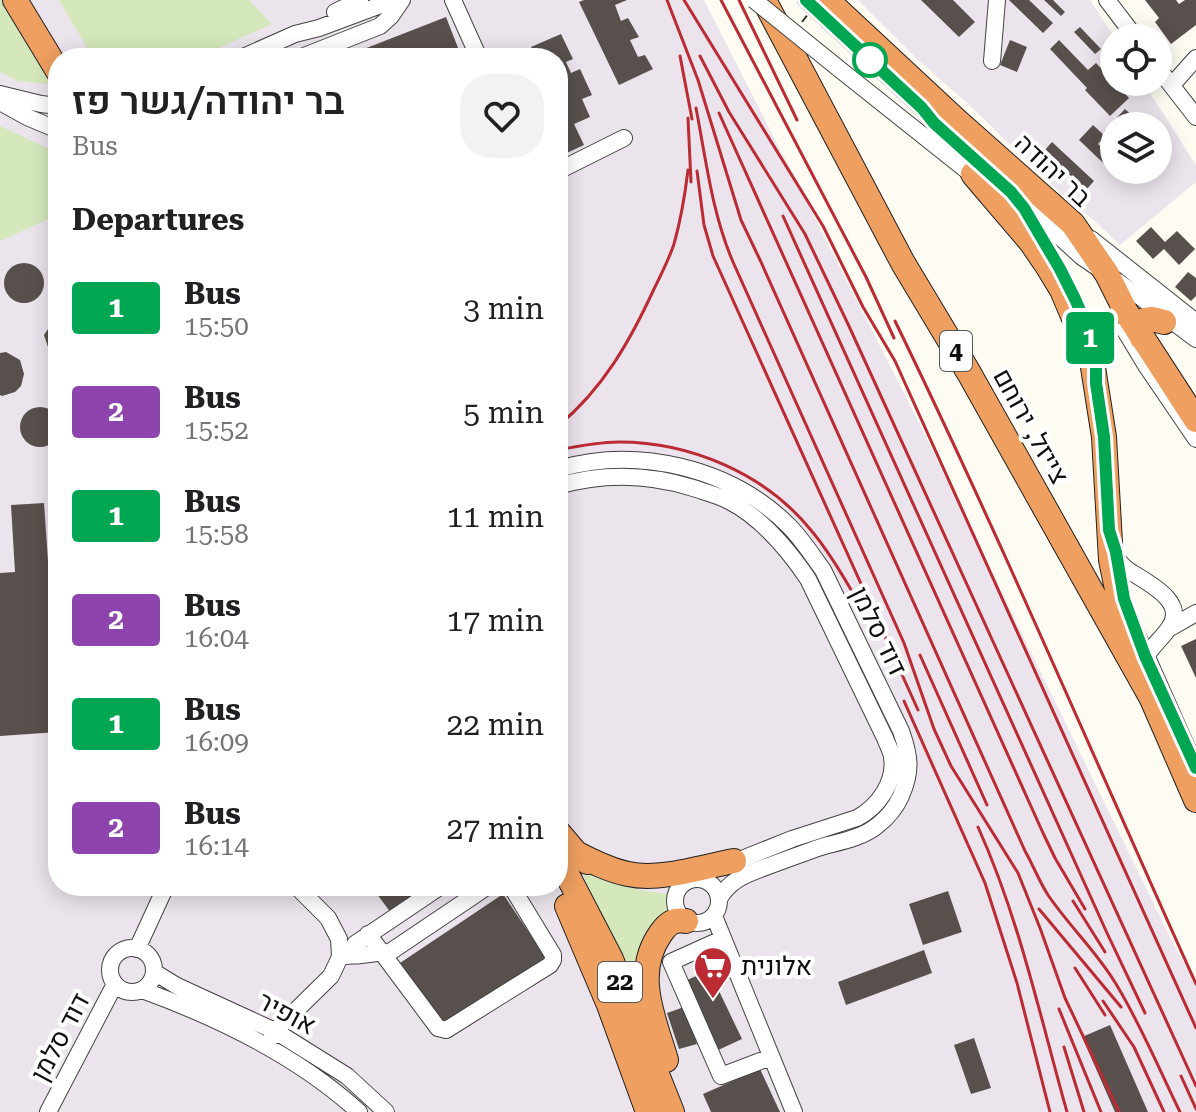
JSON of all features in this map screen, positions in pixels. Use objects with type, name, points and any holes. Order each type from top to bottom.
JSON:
[{"type":"highway","points":[[15,0],[48,54]]},
{"type":"highway","points":[[34,0],[63,48]]},
{"type":"highway","name":"צייזל, ירוחם","points":[[764,0],[903,263],[977,387],[1152,699],[1196,800]]},
{"type":"highway","name":"בר יהודה","points":[[827,0],[1062,221],[1101,270],[1192,412]]},
{"type":"highway","points":[[973,174],[1031,242],[1062,290],[1092,361],[1104,437],[1111,560],[1120,604],[1144,660],[1152,699]]},
{"type":"highway","points":[[1142,338],[1141,329],[1145,320],[1164,322]]},
{"type":"highway","points":[[568,855],[630,875],[657,876],[734,861]]},
{"type":"highway","points":[[568,855],[631,883],[651,888],[673,888],[690,880]]},
{"type":"highway","name":"22","points":[[568,857],[672,1112]]},
{"type":"highway","name":"22","points":[[563,896],[609,1005],[648,1112]]},
{"type":"highway","points":[[681,1112],[646,983],[648,957],[660,933],[678,919],[686,921]]},
{"type":"highway","points":[[609,1005],[641,1112]]},
{"type":"street","points":[[264,48],[360,0]]},
{"type":"street","points":[[295,34],[394,0]]},
{"type":"street","points":[[324,48],[380,26],[402,0]]},
{"type":"street","points":[[454,0],[475,48]]},
{"type":"street","points":[[754,0],[973,174],[1042,236],[1196,329]]},
{"type":"street","points":[[806,0],[1070,247],[1196,339]]},
{"type":"street","points":[[992,61],[997,0]]},
{"type":"street","points":[[1107,0],[1125,24]]},
{"type":"street","points":[[1196,58],[1172,85],[1196,117]]},
{"type":"street","points":[[0,94],[48,105]]},
{"type":"street","points":[[0,102],[48,126]]},
{"type":"street","points":[[922,108],[946,124],[1062,221],[1196,322]]},
{"type":"street","points":[[568,166],[624,138]]},
{"type":"street","points":[[1011,192],[1042,236],[1088,330],[1096,361],[1096,383]]},
{"type":"street","points":[[1101,270],[1196,347]]},
{"type":"street","points":[[1101,270],[1137,352],[1196,439]]},
{"type":"street","name":"דוד סלמן","points":[[568,467],[617,459],[677,466],[735,485],[789,526],[823,570],[909,752],[908,778],[898,803],[878,826],[864,834],[742,876],[729,884],[719,899]]},
{"type":"street","name":"דוד סלמן","points":[[568,484],[597,477],[651,478],[728,500],[745,511],[777,538],[808,579],[892,756],[891,774],[883,794],[867,813],[734,861],[705,877],[690,880]]},
{"type":"street","points":[[1109,530],[1115,543],[1124,599],[1144,660],[1196,768]]},
{"type":"street","points":[[1117,559],[1131,572],[1152,584],[1170,602],[1174,615],[1170,628]]},
{"type":"street","points":[[1144,660],[1170,628],[1196,613]]},
{"type":"street","points":[[690,880],[701,880],[713,887],[719,899],[714,916],[701,923],[686,921],[675,905],[677,891],[690,880]]},
{"type":"street","points":[[137,949],[161,896]]},
{"type":"street","points":[[306,896],[328,918],[345,956]]},
{"type":"street","points":[[272,1038],[331,976],[355,944],[426,896]]},
{"type":"street","points":[[345,956],[390,952],[473,896]]},
{"type":"street","points":[[368,934],[438,1028],[446,1030],[550,965],[553,960],[553,955],[517,896]]},
{"type":"street","points":[[714,916],[794,1112]]},
{"type":"street","points":[[722,939],[671,962],[721,1076],[771,1057]]},
{"type":"street","points":[[137,949],[148,955],[154,972],[152,980],[142,990],[127,992],[115,984],[110,972],[113,958],[124,950],[137,949]]},
{"type":"street","name":"אופיר","points":[[154,972],[347,1076],[386,1112]]},
{"type":"street","name":"דוד סלמן","points":[[48,1112],[115,984]]},
{"type":"street","name":"אופיר","points":[[142,990],[272,1038],[359,1112]]},
{"type":"path","points":[[796,34],[819,0]]},
{"type":"shaded area","points":[[0,0],[704,0],[917,419],[1174,945],[1196,984],[1196,1112],[0,1112]]},
{"type":"shaded area","points":[[858,0],[1090,0],[1106,24],[1100,24],[1100,96],[1152,96],[1162,112],[1100,112],[1100,184],[1172,184],[1172,127],[1196,165],[1196,182],[1120,245]]},
{"type":"green space","points":[[0,0],[8,0],[48,68],[48,84],[18,81],[0,72]]},
{"type":"green space","points":[[59,0],[249,0],[272,24],[218,48],[87,48]]},
{"type":"green space","points":[[0,126],[48,148],[48,219],[0,241]]},
{"type":"green space","points":[[581,870],[623,886],[667,894],[672,915],[661,922],[648,1028]]},
{"type":"building","points":[[627,0],[615,5],[621,21],[628,18],[639,37],[630,40],[638,57],[645,55],[653,69],[619,85],[579,2]]},
{"type":"building","points":[[921,0],[953,0],[975,22],[959,37]]},
{"type":"building","points":[[1009,0],[1029,0],[1053,23],[1043,33]]},
{"type":"building","points":[[1044,0],[1053,0],[1065,12],[1061,16]]},
{"type":"building","points":[[1145,0],[1176,0],[1179,4],[1185,0],[1196,0],[1196,25],[1172,43],[1172,24],[1156,24],[1159,18]]},
{"type":"building","points":[[446,17],[458,48],[367,48]]},
{"type":"building","points":[[1080,27],[1100,50],[1095,54],[1074,32]]},
{"type":"building","points":[[561,34],[568,48],[531,48]]},
{"type":"building","points":[[1010,40],[1027,47],[1017,72],[1000,65]]},
{"type":"building","points":[[1059,40],[1088,70],[1096,63],[1100,67],[1100,96],[1129,98],[1114,112],[1106,112],[1050,49]]},
{"type":"building","points":[[568,66],[571,73],[580,69],[592,95],[582,99],[590,117],[574,124],[584,145],[568,152]]},
{"type":"building","points":[[1093,125],[1100,131],[1100,160],[1079,140]]},
{"type":"building","points":[[1052,142],[1094,181],[1086,190],[1044,151]]},
{"type":"building","points":[[1151,227],[1165,242],[1177,231],[1195,249],[1179,265],[1164,249],[1153,259],[1136,241]]},
{"type":"building","points":[[24,263],[38,269],[44,283],[38,297],[24,303],[10,297],[4,283],[10,269]]},
{"type":"building","points":[[1188,272],[1196,278],[1196,296],[1191,301],[1175,287]]},
{"type":"building","points":[[6,352],[20,360],[24,374],[21,386],[15,392],[2,396],[0,353]]},
{"type":"building","points":[[40,407],[47,409],[48,444],[40,447],[26,441],[20,427],[26,413]]},
{"type":"building","points":[[44,503],[48,561],[48,733],[0,736],[0,573],[15,572],[11,505]]},
{"type":"building","points":[[1196,639],[1196,678],[1181,646]]},
{"type":"building","points":[[948,891],[962,932],[923,945],[909,904]]},
{"type":"building","points":[[378,896],[414,896],[391,913]]},
{"type":"building","points":[[500,896],[504,896],[547,959],[444,1027],[400,963]]},
{"type":"building","points":[[924,950],[932,973],[846,1005],[838,982]]},
{"type":"building","points":[[709,970],[742,1039],[716,1051],[683,982]]},
{"type":"building","points":[[684,1007],[697,1044],[679,1049],[667,1013]]},
{"type":"building","points":[[1110,1025],[1148,1112],[1115,1112],[1082,1037]]},
{"type":"building","points":[[974,1038],[991,1088],[971,1094],[954,1045]]},
{"type":"building","points":[[760,1069],[780,1112],[711,1112],[703,1094]]},
{"type":"railway","points":[[667,0],[698,80],[741,220],[1025,851],[1048,895],[1116,984],[1180,1112]]},
{"type":"railway","points":[[684,0],[823,226],[863,307],[895,361],[1196,1028]]},
{"type":"railway","points":[[721,0],[866,277],[894,338]]},
{"type":"railway","points":[[739,0],[797,120]]},
{"type":"railway","points":[[680,56],[692,119]]},
{"type":"railway","points":[[700,56],[729,112],[805,234],[1196,1086]]},
{"type":"railway","points":[[696,108],[715,205],[733,262],[904,643],[934,729],[951,766],[1018,873],[1065,998],[1119,1112]]},
{"type":"railway","points":[[719,113],[1043,833],[1085,909]]},
{"type":"railway","points":[[688,118],[691,182]]},
{"type":"railway","points":[[568,417],[614,363],[665,267],[674,244],[688,170]]},
{"type":"railway","points":[[697,171],[704,225],[713,256],[918,710]]},
{"type":"railway","points":[[783,216],[1145,1013]]},
{"type":"railway","points":[[895,321],[1010,568],[1196,984]]},
{"type":"railway","points":[[568,448],[604,443],[646,443],[699,455],[749,477],[792,509],[810,529],[858,602]]},
{"type":"railway","points":[[920,655],[987,805]]},
{"type":"railway","points":[[904,701],[985,883],[1017,983],[1050,1112]]},
{"type":"railway","points":[[978,827],[1017,932],[1067,1112]]},
{"type":"railway","points":[[1073,901],[1105,952]]},
{"type":"railway","points":[[1039,909],[1121,1007]]},
{"type":"railway","points":[[1075,968],[1105,1015]]},
{"type":"railway","points":[[1103,1001],[1134,1047],[1164,1112]]},
{"type":"railway","points":[[1059,1009],[1101,1112]]},
{"type":"railway","points":[[1064,1047],[1084,1112]]},
{"type":"railway","points":[[1181,1076],[1196,1109]]},
{"type":"bus line","name":"1","points":[[806,0],[1011,192],[1042,236],[1060,269],[1093,345],[1104,437],[1109,530],[1115,543],[1124,599],[1145,656],[1196,768]]},
{"type":"place","name":"אלונית","points":[[713,1000]]}]
